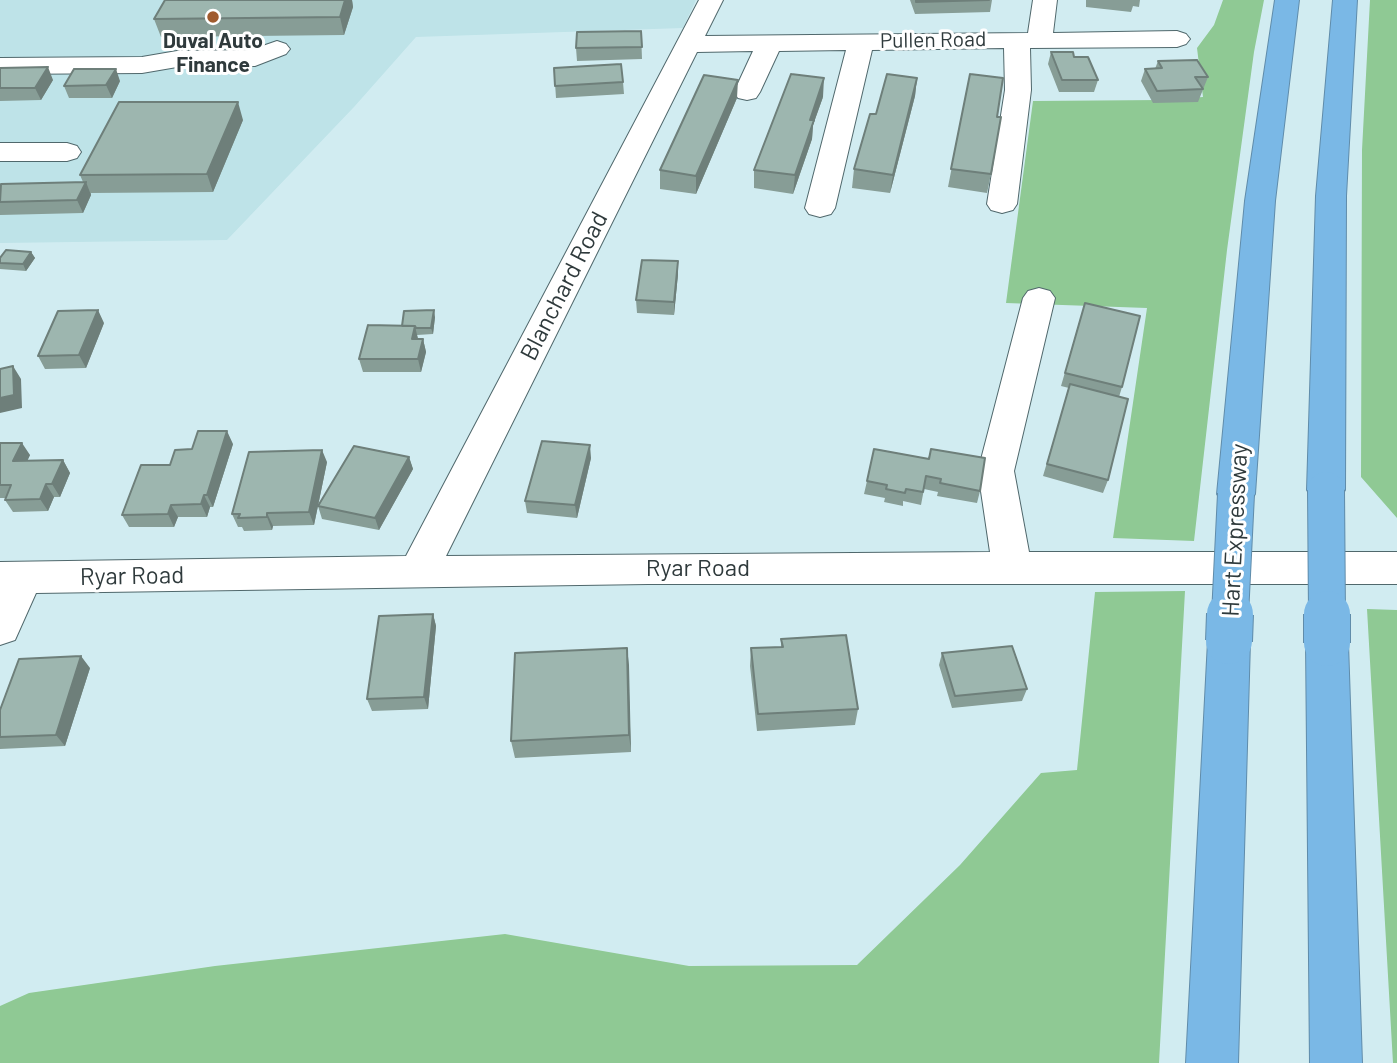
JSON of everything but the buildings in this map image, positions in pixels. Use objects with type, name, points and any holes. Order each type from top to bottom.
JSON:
[{"type":"highway","name":"Hart Expressway","points":[[1212,1063],[1236,494],[1260,201],[1287,0]]},
{"type":"highway","points":[[1336,1063],[1326,490],[1331,196],[1345,0]]},
{"type":"street","name":"Blanchard Road","points":[[417,573],[711,0]]},
{"type":"street","points":[[1002,204],[1028,39],[1045,0]]},
{"type":"street","name":"Pullen Road","points":[[689,44],[1177,39]]},
{"type":"street","points":[[820,208],[859,52],[858,41]]},
{"type":"street","points":[[747,92],[771,43]]},
{"type":"street","points":[[0,66],[142,65],[177,60],[255,58],[277,49]]},
{"type":"street","points":[[0,152],[68,152]]},
{"type":"street","points":[[1012,568],[996,471],[1039,298]]},
{"type":"street","name":"Ryar Road","points":[[11,578],[648,568],[1397,568]]},
{"type":"street","points":[[0,628],[11,578]]},
{"type":"shaded area","points":[[0,0],[696,0],[683,28],[416,37],[354,107],[227,240],[0,243]]},
{"type":"green space","points":[[1223,0],[1264,0],[1254,52],[1227,250],[1194,541],[1113,538],[1147,308],[1006,303],[1033,101],[1203,97],[1197,48],[1214,25]]},
{"type":"green space","points":[[1370,0],[1397,0],[1397,518],[1361,477],[1362,150]]},
{"type":"green space","points":[[1185,591],[1159,1063],[0,1063],[0,1006],[29,993],[215,966],[505,934],[689,966],[857,965],[960,865],[1041,773],[1077,770],[1095,592]]},
{"type":"green space","points":[[1367,609],[1397,610],[1397,1063],[1393,1063]]},
{"type":"place","name":"Duval Auto Finance","points":[[213,17]]}]
